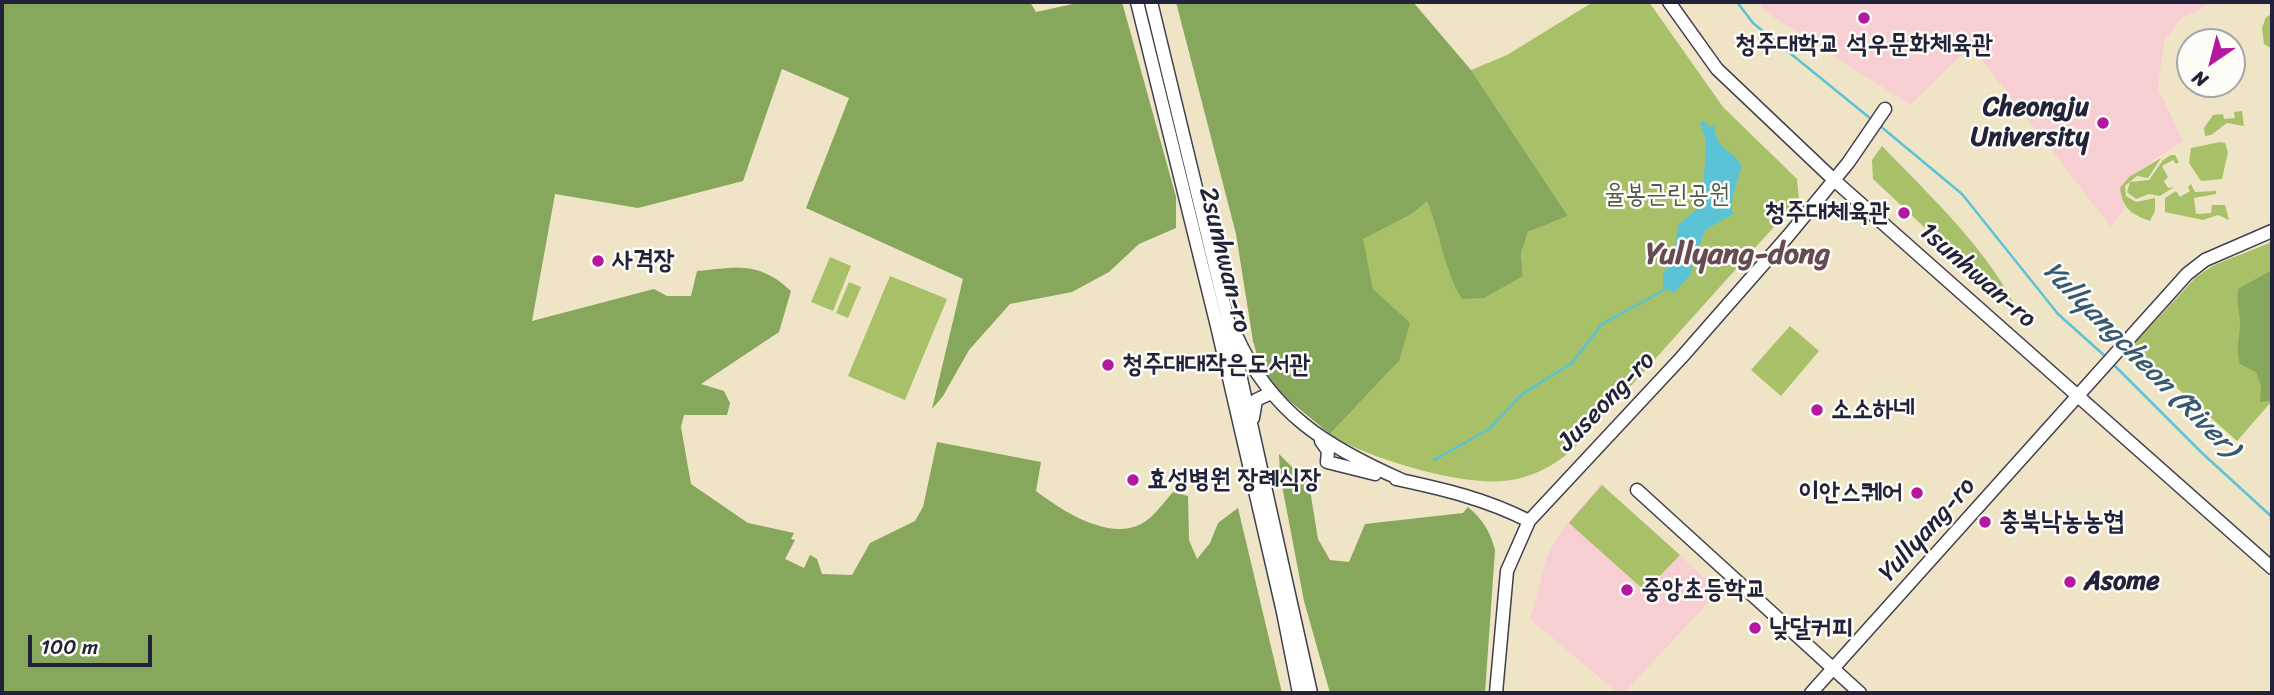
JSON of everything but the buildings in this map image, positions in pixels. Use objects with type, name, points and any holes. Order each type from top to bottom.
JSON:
[{"type":"street","name":"2sunhwan-ro","points":[[1137,2],[1217,326],[1283,612],[1298,693]]},
{"type":"street","name":"2sunhwan-ro","points":[[1151,2],[1227,316],[1311,693]]},
{"type":"street","name":"1sunhwan-ro","points":[[1669,2],[1717,69],[1834,180],[2272,568]]},
{"type":"street","name":"Juseong-ro","points":[[1496,693],[1507,571],[1529,522],[1681,358],[1834,180],[1885,109]]},
{"type":"street","name":"Yullyang-ro","points":[[1811,693],[2187,274],[2205,260],[2272,231]]},
{"type":"street","points":[[1227,316],[1253,367],[1271,393],[1321,440],[1328,451],[1327,462],[1500,506],[1529,522]]},
{"type":"street","points":[[1252,430],[1256,400],[1271,393]]},
{"type":"street","points":[[1321,440],[1402,480]]},
{"type":"street","points":[[1637,490],[1860,693]]},
{"type":"shaded area","name":"Cheongju University","points":[[1759,2],[2215,2],[2180,19],[2164,42],[2158,88],[2183,141],[2129,177],[2120,188],[2125,208],[2111,227],[1971,46],[1910,105],[1763,10]]},
{"type":"shaded area","name":"중앙초등학교","points":[[1601,484],[1716,588],[1717,593],[1624,693],[1618,693],[1530,619],[1548,554],[1564,527]]},
{"type":"green space","points":[[2,2],[1030,2],[1036,12],[1082,2],[1122,2],[1176,197],[1176,228],[1139,244],[1109,272],[1072,292],[1010,304],[969,350],[943,396],[932,409],[963,279],[806,208],[849,98],[782,69],[743,181],[638,208],[555,194],[532,321],[654,289],[667,296],[691,296],[697,271],[747,268],[769,275],[791,291],[779,332],[701,384],[724,391],[730,403],[727,415],[684,415],[681,427],[691,484],[748,523],[794,533],[791,539],[795,540],[785,559],[804,568],[810,555],[817,559],[822,574],[852,575],[870,543],[915,521],[923,507],[937,442],[1041,462],[1036,491],[1058,507],[1100,526],[1114,529],[1141,524],[1154,514],[1173,492],[1188,496],[1189,540],[1197,559],[1210,543],[1218,523],[1238,508],[1282,693],[2,693]]},
{"type":"green space","points":[[1176,2],[1413,2],[1471,70],[1568,216],[1528,232],[1521,254],[1523,276],[1484,298],[1462,299],[1446,264],[1427,201],[1412,214],[1363,239],[1373,289],[1410,323],[1399,361],[1330,434],[1264,380],[1253,341],[1236,234]]},
{"type":"green space","name":"율봉근린공원","points":[[1593,2],[1649,2],[1723,107],[1797,179],[1799,199],[1584,438],[1548,467],[1521,478],[1478,481],[1426,472],[1375,456],[1335,438],[1330,434],[1399,361],[1373,289],[1362,239],[1412,214],[1427,200],[1447,263],[1463,299],[1523,276],[1521,254],[1528,232],[1568,216],[1471,70],[1507,55]]},
{"type":"green space","points":[[2272,14],[2272,49],[2264,44],[2262,28],[2266,17]]},
{"type":"green space","points":[[2242,111],[2244,126],[2227,123],[2211,135],[2205,136],[2204,128],[2213,115],[2223,114],[2224,119],[2235,118],[2234,112]]},
{"type":"green space","points":[[2225,143],[2228,152],[2222,179],[2201,181],[2189,163],[2191,148]]},
{"type":"green space","points":[[1882,146],[1977,248],[1994,271],[2021,318],[1873,179],[1872,160]]},
{"type":"green space","points":[[2175,155],[2179,162],[2176,164],[2173,160],[2162,166],[2168,177],[2164,181],[2168,188],[2174,187],[2160,196],[2149,194],[2136,199],[2127,192],[2130,182],[2149,180],[2163,160]]},
{"type":"green space","points":[[2161,158],[2148,178],[2137,176],[2125,186],[2126,196],[2136,202],[2155,198],[2155,211],[2150,221],[2129,210],[2123,201],[2120,188],[2129,177]]},
{"type":"green space","points":[[2191,184],[2195,192],[2216,191],[2216,194],[2194,198],[2196,214],[2211,213],[2212,205],[2225,205],[2229,220],[2218,215],[2203,220],[2165,212],[2165,198],[2176,191],[2180,197],[2190,191],[2188,187]]},
{"type":"green space","points":[[2272,242],[2272,401],[2237,441],[2131,347],[2196,277],[2214,265]]},
{"type":"green space","points":[[830,257],[851,266],[833,311],[811,302]]},
{"type":"green space","points":[[2272,270],[2272,401],[2260,402],[2261,385],[2256,372],[2240,364],[2238,289]]},
{"type":"green space","points":[[890,276],[947,299],[905,400],[848,376]]},
{"type":"green space","points":[[849,282],[861,287],[848,318],[836,313]]},
{"type":"green space","points":[[1790,326],[1819,351],[1781,396],[1751,370]]},
{"type":"green space","points":[[1279,454],[1309,484],[1318,539],[1330,560],[1349,562],[1365,524],[1463,513],[1468,507],[1478,517],[1488,531],[1495,550],[1485,693],[1330,693],[1304,601],[1280,475]]},
{"type":"green space","points":[[1602,485],[1680,555],[1645,591],[1569,523]]},
{"type":"water","points":[[1704,121],[1710,127],[1714,125],[1718,141],[1741,165],[1732,200],[1733,214],[1705,230],[1690,275],[1674,293],[1663,287],[1663,274],[1674,256],[1678,225],[1698,208],[1703,197],[1706,141],[1700,122]]},
{"type":"waterway","name":"Yullyangcheon (River)","points":[[1737,2],[1753,23],[1871,119]]},
{"type":"waterway","name":"Yullyangcheon (River)","points":[[1879,125],[1962,194],[2058,314],[2106,357]]},
{"type":"waterway","points":[[1434,460],[1489,429],[1522,394],[1572,363],[1602,324],[1668,288]]},
{"type":"waterway","name":"Yullyangcheon (River)","points":[[2113,364],[2202,453],[2272,517]]},
{"type":"place","name":"청주대학교 석우문화체육관","points":[[1864,18]]},
{"type":"place","name":"Cheongju University","points":[[2103,123]]},
{"type":"place","name":"청주대체육관","points":[[1904,213]]},
{"type":"place","name":"사격장","points":[[598,261]]},
{"type":"place","name":"청주대대작은도서관","points":[[1108,365]]},
{"type":"place","name":"소소하네","points":[[1817,410]]},
{"type":"place","name":"효성병원 장례식장","points":[[1133,480]]},
{"type":"place","name":"이안스퀘어","points":[[1917,493]]},
{"type":"place","name":"충북낙농농협","points":[[1985,522]]},
{"type":"place","name":"Asome","points":[[2070,582]]},
{"type":"place","name":"중앙초등학교","points":[[1627,590]]},
{"type":"place","name":"낮달커피","points":[[1755,628]]},
{"type":"district","name":"Yullyang-dong","points":[[1738,255]]}]
